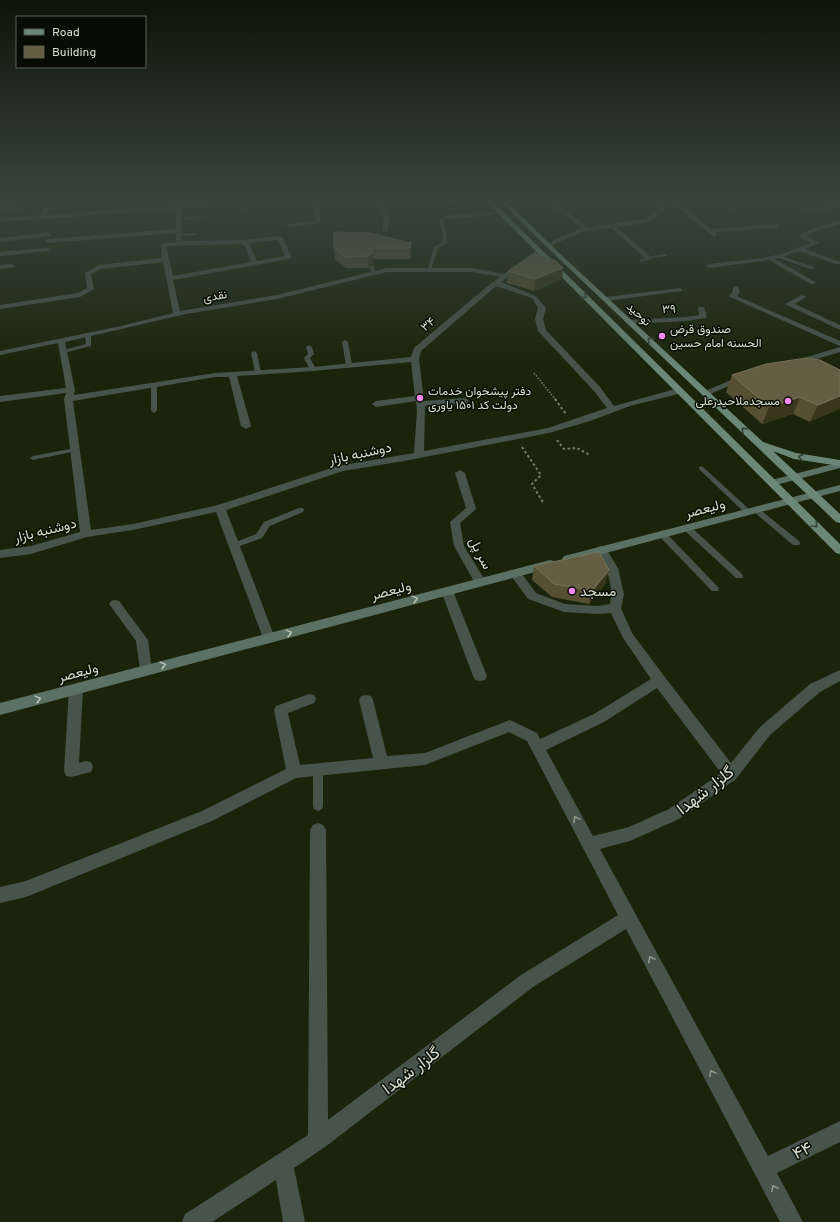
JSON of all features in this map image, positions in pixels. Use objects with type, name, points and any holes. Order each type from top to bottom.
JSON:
[{"type":"main road","name":"توحید","points":[[543,256],[840,550]]},
{"type":"main road","name":"توحید","points":[[560,256],[840,520]]},
{"type":"main road","points":[[755,441],[794,456],[840,464]]},
{"type":"main road","points":[[772,483],[840,464]]},
{"type":"main road","name":"ولیعصر","points":[[0,708],[840,488]]},
{"type":"street","points":[[165,256],[177,315]]},
{"type":"street","points":[[253,256],[256,263]]},
{"type":"street","points":[[170,279],[289,258],[288,256]]},
{"type":"street","name":"۳۴","points":[[415,359],[417,350],[496,283],[533,256]]},
{"type":"street","points":[[709,266],[778,256]]},
{"type":"street","points":[[817,256],[838,263]]},
{"type":"street","points":[[642,261],[650,259],[647,257]]},
{"type":"street","points":[[769,258],[813,282]]},
{"type":"street","points":[[0,307],[80,295],[91,289],[88,273],[99,267],[166,260]]},
{"type":"street","points":[[0,267],[12,266]]},
{"type":"street","name":"نقدی","points":[[0,353],[177,315],[277,297],[372,270],[472,270],[506,276]]},
{"type":"street","points":[[496,283],[534,297],[542,308],[539,319],[542,330],[592,384],[612,409]]},
{"type":"street","points":[[736,288],[737,292],[732,296],[840,344]]},
{"type":"street","points":[[606,299],[680,290]]},
{"type":"street","points":[[802,297],[790,304],[840,328]]},
{"type":"street","name":"۳۹","points":[[630,322],[686,319],[702,316],[701,309]]},
{"type":"street","points":[[61,340],[70,394],[75,450],[86,534]]},
{"type":"street","points":[[790,365],[840,349]]},
{"type":"street","points":[[0,399],[70,394],[154,385],[215,375],[313,369],[415,359],[421,401],[419,455]]},
{"type":"street","points":[[232,374],[246,426]]},
{"type":"street","points":[[705,393],[739,378],[755,375]]},
{"type":"street","name":"دوشنبه بازار","points":[[0,554],[31,550],[86,534],[133,527],[220,508],[341,468],[419,455],[549,430],[572,424],[627,404],[679,391]]},
{"type":"street","points":[[376,404],[421,401],[465,401]]},
{"type":"street","name":"سر پل","points":[[460,473],[471,509],[455,522],[459,546],[480,582]]},
{"type":"street","points":[[220,508],[269,638]]},
{"type":"street","points":[[601,550],[612,568],[618,594],[615,608],[627,635],[659,680],[731,774]]},
{"type":"street","points":[[515,573],[532,596],[564,608],[598,610],[615,608]]},
{"type":"street","points":[[447,591],[480,676]]},
{"type":"street","points":[[114,604],[142,640],[146,670]]},
{"type":"street","name":"گلزار شهدا","points":[[589,844],[630,834],[674,814],[731,774],[766,731],[815,688],[840,675]]},
{"type":"street","points":[[538,747],[599,718],[659,680]]},
{"type":"street","points":[[76,689],[71,771],[86,766]]},
{"type":"street","points":[[294,772],[281,710],[309,698]]},
{"type":"street","points":[[366,700],[380,763]]},
{"type":"street","points":[[0,896],[26,889],[207,816],[294,772],[425,759],[510,726],[532,738],[538,747],[792,1222]]},
{"type":"street","points":[[318,830],[318,1140]]},
{"type":"street","name":"گلزار شهدا","points":[[193,1222],[318,1140],[527,981],[629,918]]},
{"type":"street","name":"۴۴","points":[[764,1169],[840,1131]]},
{"type":"street","points":[[283,1162],[294,1222]]},
{"type":"lane","points":[[429,270],[433,256]]},
{"type":"lane","points":[[647,257],[656,256]]},
{"type":"lane","points":[[778,256],[812,268]]},
{"type":"lane","points":[[63,351],[90,345],[88,335]]},
{"type":"lane","points":[[345,342],[349,365]]},
{"type":"lane","points":[[309,347],[311,354],[307,358],[313,369]]},
{"type":"lane","points":[[254,353],[258,372]]},
{"type":"lane","points":[[154,385],[154,411]]},
{"type":"lane","points":[[33,458],[75,450]]},
{"type":"lane","points":[[701,468],[752,511],[796,543]]},
{"type":"lane","points":[[234,546],[259,536],[267,524],[301,510]]},
{"type":"lane","points":[[687,528],[739,576]]},
{"type":"lane","points":[[662,534],[715,589]]},
{"type":"lane","points":[[318,770],[318,806]]},
{"type":"path","points":[[534,373],[550,392],[572,424]]},
{"type":"path","points":[[549,430],[564,449],[577,448],[590,455]]},
{"type":"path","points":[[515,437],[541,475],[532,484],[544,504]]},
{"type":"building","points":[[344,256],[367,256],[345,257]]},
{"type":"building","points":[[532,256],[541,256],[556,261],[563,268],[535,279],[508,271]]},
{"type":"building","points":[[806,358],[820,360],[840,370],[840,396],[818,405],[800,397],[769,407],[732,375],[766,364]]},
{"type":"building","points":[[599,552],[609,570],[593,590],[554,584],[534,566]]},
{"type":"place","name":"صندوق قرض الحسنه امام حسین","points":[[662,336]]},
{"type":"place","name":"دفتر پیشخوان خدمات دولت کد ۱۵۰۱ یاوری","points":[[420,398]]},
{"type":"place","name":"مسجدملاحیدرعلی","points":[[788,401]]},
{"type":"place","name":"مسجد","points":[[572,591]]}]
